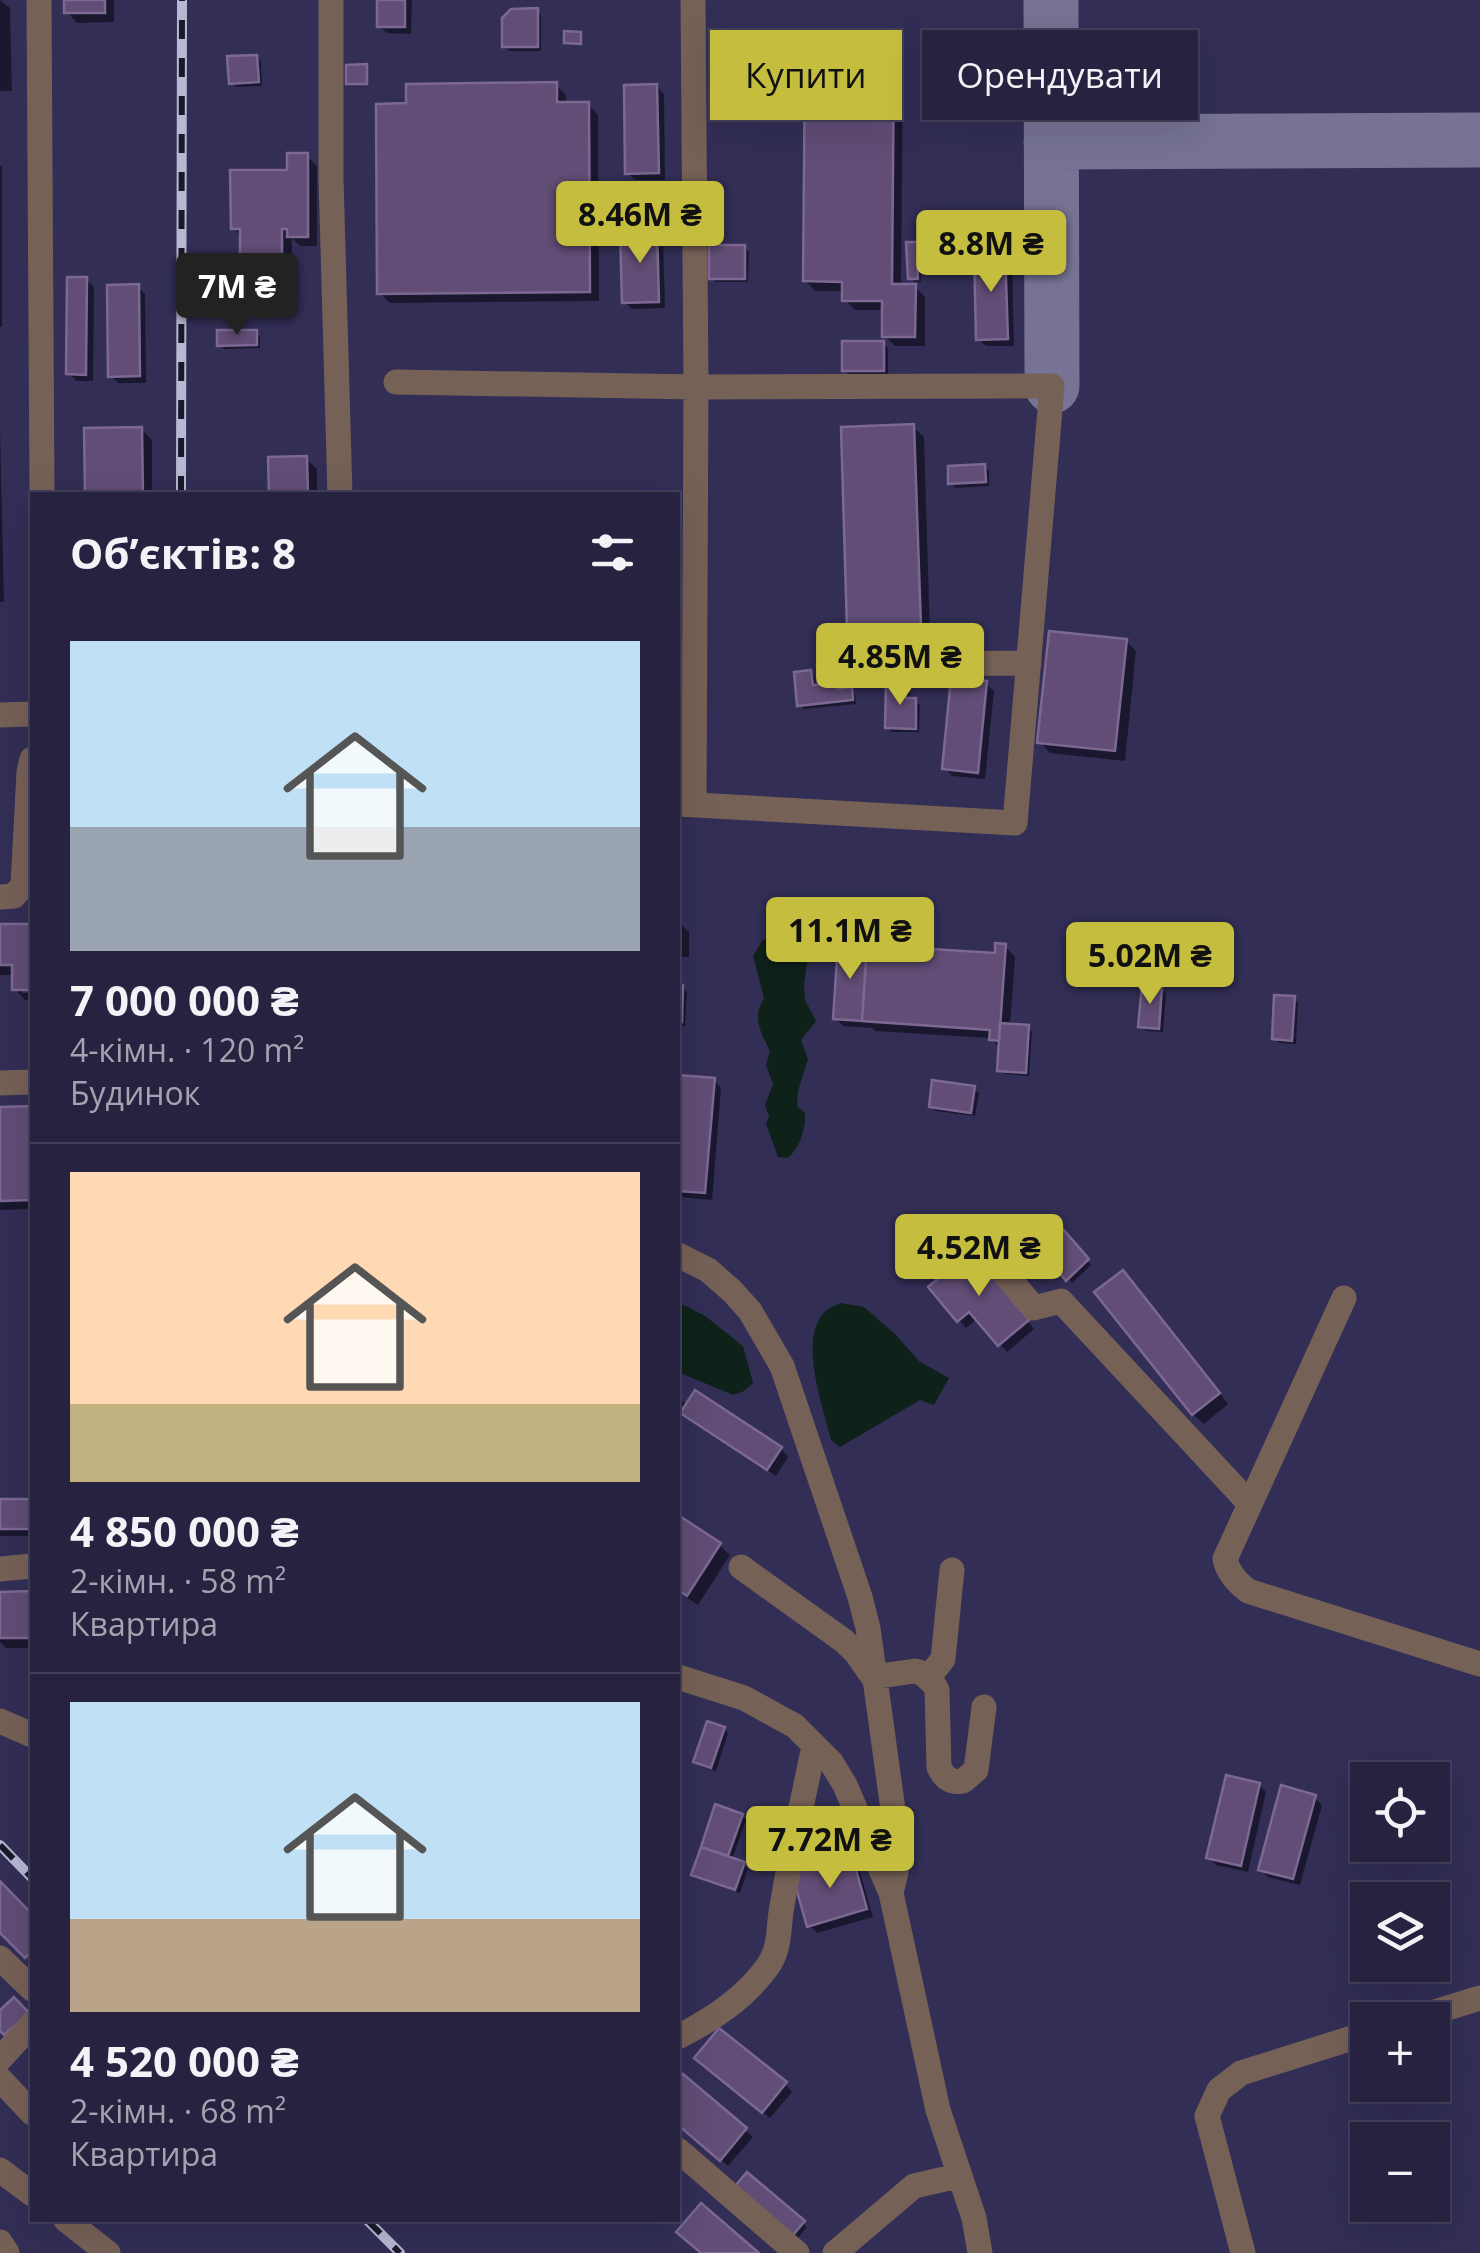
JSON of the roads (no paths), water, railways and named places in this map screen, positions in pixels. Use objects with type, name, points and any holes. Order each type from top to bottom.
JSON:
[{"type":"street","points":[[39,0],[42,492]]},
{"type":"street","points":[[332,0],[331,178],[340,492]]},
{"type":"street","points":[[396,382],[696,387],[1052,386],[1015,823],[686,805],[696,387],[693,0]]},
{"type":"street","points":[[828,665],[1029,662]]},
{"type":"street","points":[[0,715],[30,714]]},
{"type":"street","points":[[0,897],[14,896],[22,885],[30,768]]},
{"type":"street","points":[[0,1083],[30,1082]]},
{"type":"street","points":[[986,1252],[1034,1308],[1061,1302],[1250,1504]]},
{"type":"street","points":[[680,1256],[708,1270],[732,1291],[750,1311],[782,1366],[860,1597],[868,1628],[898,1846],[890,1892]]},
{"type":"street","points":[[1344,1298],[1225,1558],[1227,1568],[1248,1590],[1480,1664]]},
{"type":"street","points":[[0,1569],[30,1566]]},
{"type":"street","points":[[740,1567],[844,1641],[873,1676]]},
{"type":"street","points":[[929,1677],[943,1659],[952,1570]]},
{"type":"street","points":[[873,1676],[914,1671],[929,1677],[936,1690],[939,1767],[951,1781],[964,1780],[976,1770],[984,1707]]},
{"type":"street","points":[[680,1678],[744,1698],[794,1726],[830,1762],[845,1785],[890,1892],[938,2110],[974,2218],[980,2253]]},
{"type":"street","points":[[0,1721],[30,1734]]},
{"type":"street","points":[[680,2036],[736,2002],[769,1965],[775,1952],[814,1746]]},
{"type":"street","points":[[0,1958],[30,1987]]},
{"type":"street","points":[[1450,2007],[1480,1998]]},
{"type":"street","points":[[0,2059],[30,2026]]},
{"type":"street","points":[[1243,2253],[1206,2116],[1219,2090],[1241,2073],[1350,2039]]},
{"type":"street","points":[[0,2078],[30,2111]]},
{"type":"street","points":[[680,2152],[797,2253]]},
{"type":"street","points":[[0,2170],[30,2192]]},
{"type":"street","points":[[835,2253],[914,2186],[958,2176]]},
{"type":"street","points":[[68,2222],[105,2252]]},
{"type":"street","points":[[0,2242],[7,2253]]},
{"type":"railway","points":[[181,492],[182,0]]},
{"type":"railway","points":[[0,1845],[30,1876]]},
{"type":"railway","points":[[369,2222],[400,2253]]}]
